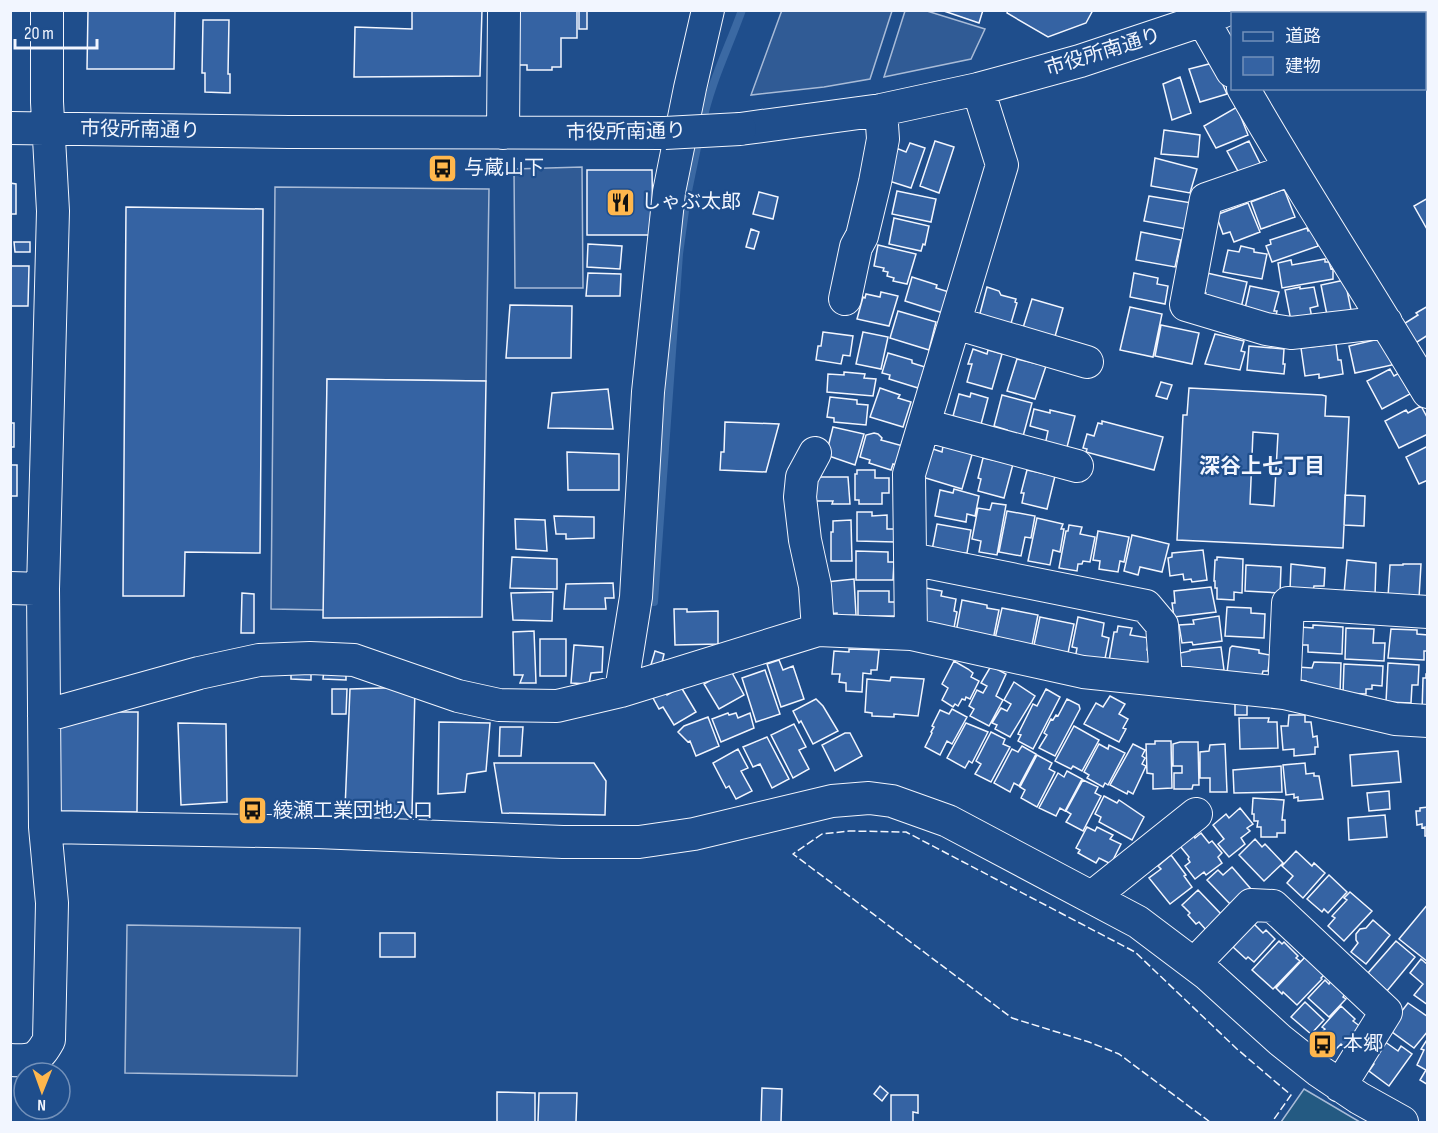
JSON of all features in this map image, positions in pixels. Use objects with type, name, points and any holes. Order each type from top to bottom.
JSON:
[{"type":"street","points":[[10,1060],[27,1061],[41,1054],[49,1040],[52,903],[45,828],[43,589],[53,211],[47,102],[47,10]]},
{"type":"street","points":[[503,133],[504,10]]},
{"type":"street","points":[[621,691],[636,597],[648,392],[669,192],[708,10]]},
{"type":"street","points":[[1215,15],[1231,65]]},
{"type":"street","name":"市役所南通り","points":[[10,128],[503,133],[740,129],[881,110],[978,89],[1080,61],[1215,15]]},
{"type":"street","points":[[911,634],[909,474],[1002,165],[978,89]]},
{"type":"street","points":[[1244,90],[1290,170],[1428,392]]},
{"type":"street","points":[[845,298],[856,247],[862,236],[875,182],[883,139],[881,110]]},
{"type":"street","points":[[1290,170],[1206,199],[1186,305],[1266,329],[1291,333],[1386,322]]},
{"type":"street","points":[[955,323],[1087,362]]},
{"type":"street","points":[[924,425],[1077,466]]},
{"type":"street","points":[[815,453],[802,477],[800,497],[805,540],[815,586],[818,630]]},
{"type":"street","points":[[911,559],[1146,606],[1162,625],[1166,680]]},
{"type":"street","points":[[10,588],[43,589]]},
{"type":"street","points":[[1284,693],[1288,603],[1428,612]]},
{"type":"street","points":[[44,716],[199,673],[259,660],[310,658],[354,660],[458,696],[499,705],[558,706],[621,691],[818,630],[911,634],[1083,672],[1284,693],[1395,719],[1428,722]]},
{"type":"street","points":[[45,828],[316,832],[562,842],[639,842],[703,832],[832,801],[869,798],[892,801],[948,821],[1138,922],[1194,964],[1280,1040],[1340,1086],[1402,1122]]},
{"type":"street","points":[[1092,897],[1196,814]]},
{"type":"street","points":[[1194,964],[1251,905],[1274,906],[1386,1012],[1340,1086]]},
{"type":"shaded area","points":[[782,10],[892,11],[870,79],[751,95]]},
{"type":"shaded area","points":[[905,11],[927,11],[985,29],[971,59],[884,77]]},
{"type":"shaded area","points":[[582,167],[583,288],[515,288],[514,169]]},
{"type":"shaded area","points":[[275,187],[489,189],[486,381],[327,379],[325,610],[271,609]]},
{"type":"shaded area","points":[[127,925],[300,928],[297,1076],[125,1073]]},
{"type":"shaded area","points":[[1304,1089],[1360,1122],[1281,1122]]},
{"type":"building","points":[[88,10],[175,10],[174,69],[87,69]]},
{"type":"building","points":[[412,10],[482,10],[480,76],[354,77],[355,27],[412,29]]},
{"type":"building","points":[[512,10],[577,10],[577,38],[561,38],[561,67],[552,67],[552,70],[527,70],[527,65],[511,65]]},
{"type":"building","points":[[941,10],[983,10],[979,23]]},
{"type":"building","points":[[1008,10],[1093,10],[1086,23],[1048,37],[1007,13]]},
{"type":"building","points":[[579,11],[587,11],[587,29],[579,29]]},
{"type":"building","points":[[203,20],[229,20],[230,93],[205,92],[205,73],[202,73]]},
{"type":"building","points":[[1213,63],[1227,94],[1200,102],[1189,69]]},
{"type":"building","points":[[1180,77],[1191,113],[1172,120],[1163,84]]},
{"type":"building","points":[[1237,107],[1248,135],[1216,148],[1204,126]]},
{"type":"building","points":[[1164,130],[1200,135],[1198,157],[1161,154]]},
{"type":"building","points":[[935,141],[954,147],[939,193],[920,186]]},
{"type":"building","points":[[1249,141],[1262,167],[1239,173],[1227,151]]},
{"type":"building","points":[[910,143],[925,148],[911,188],[889,181],[896,148],[906,152]]},
{"type":"building","points":[[1155,158],[1197,169],[1190,193],[1151,186]]},
{"type":"building","name":"しゃぶ太郎","points":[[587,170],[652,170],[653,235],[587,235]]},
{"type":"building","points":[[10,183],[16,184],[16,214],[10,214]]},
{"type":"building","points":[[1284,189],[1295,217],[1261,229],[1251,202]]},
{"type":"building","points":[[897,191],[936,199],[931,222],[892,214]]},
{"type":"building","points":[[759,192],[778,197],[773,219],[753,214]]},
{"type":"building","points":[[1149,196],[1192,203],[1186,229],[1144,221]]},
{"type":"building","points":[[1428,198],[1428,231],[1414,206]]},
{"type":"building","points":[[1248,203],[1260,232],[1234,242],[1230,232],[1223,234],[1216,215]]},
{"type":"building","points":[[126,207],[263,209],[260,553],[185,552],[184,596],[123,596]]},
{"type":"building","points":[[894,218],[929,226],[925,245],[923,244],[921,251],[889,244]]},
{"type":"building","points":[[1307,228],[1308,231],[1312,229],[1318,246],[1272,262],[1266,246],[1271,244],[1270,240]]},
{"type":"building","points":[[751,229],[759,232],[754,249],[746,247]]},
{"type":"building","points":[[1141,232],[1181,240],[1175,267],[1136,260]]},
{"type":"building","points":[[14,242],[30,242],[30,252],[15,252]]},
{"type":"building","points":[[588,244],[622,246],[620,269],[587,267]]},
{"type":"building","points":[[878,245],[916,254],[907,284],[893,281],[894,278],[887,276],[888,272],[883,271],[884,268],[874,266]]},
{"type":"building","points":[[1241,246],[1254,249],[1254,252],[1267,254],[1262,279],[1223,272],[1228,250],[1239,252]]},
{"type":"building","points":[[1325,259],[1325,262],[1329,262],[1331,269],[1333,268],[1333,279],[1282,288],[1278,263],[1291,260],[1292,265]]},
{"type":"building","points":[[10,266],[29,266],[28,306],[10,306]]},
{"type":"building","points":[[588,273],[621,274],[620,296],[586,296]]},
{"type":"building","points":[[1134,273],[1158,278],[1157,284],[1168,286],[1165,304],[1130,297]]},
{"type":"building","points":[[1207,273],[1247,282],[1241,308],[1204,300],[1206,293],[1202,292]]},
{"type":"building","points":[[912,277],[937,285],[936,288],[949,292],[943,313],[905,301]]},
{"type":"building","points":[[1345,280],[1352,315],[1328,320],[1321,285]]},
{"type":"building","points":[[1250,286],[1279,292],[1274,311],[1277,311],[1275,320],[1244,313]]},
{"type":"building","points":[[987,287],[999,291],[1001,295],[1016,299],[1017,303],[1009,330],[978,321]]},
{"type":"building","points":[[1300,287],[1300,289],[1314,287],[1318,306],[1310,308],[1313,323],[1292,326],[1285,290]]},
{"type":"building","points":[[881,292],[898,296],[889,326],[857,319],[863,297],[865,298],[866,294],[880,297]]},
{"type":"building","points":[[1032,299],[1063,308],[1054,340],[1022,331]]},
{"type":"building","points":[[510,305],[572,306],[571,358],[506,358]]},
{"type":"building","points":[[1428,306],[1428,335],[1414,344],[1402,325]]},
{"type":"building","points":[[1130,307],[1162,314],[1153,357],[1120,350]]},
{"type":"building","points":[[898,311],[936,322],[929,350],[890,338]]},
{"type":"building","points":[[1161,325],[1199,333],[1192,364],[1155,356]]},
{"type":"building","points":[[823,332],[853,336],[850,356],[843,355],[841,364],[816,360]]},
{"type":"building","points":[[863,332],[888,337],[881,369],[856,364]]},
{"type":"building","points":[[1215,334],[1244,341],[1241,351],[1245,352],[1240,370],[1205,364]]},
{"type":"building","points":[[1383,338],[1389,349],[1392,365],[1355,373],[1349,346]]},
{"type":"building","points":[[1336,344],[1343,374],[1319,378],[1319,374],[1305,376],[1301,348]]},
{"type":"building","points":[[1249,346],[1284,349],[1284,374],[1247,370]]},
{"type":"building","points":[[973,349],[987,354],[988,350],[1002,354],[992,389],[967,382],[972,364],[968,364]]},
{"type":"building","points":[[888,353],[912,360],[912,363],[925,367],[918,388],[889,379],[890,375],[882,373]]},
{"type":"building","points":[[1017,359],[1046,366],[1035,399],[1007,391]]},
{"type":"building","points":[[1390,369],[1394,376],[1399,373],[1410,394],[1382,409],[1367,381]]},
{"type":"building","points":[[844,372],[865,374],[864,378],[876,379],[873,396],[827,392],[828,374],[844,375]]},
{"type":"building","points":[[327,379],[486,381],[482,617],[323,618]]},
{"type":"building","points":[[1161,382],[1172,385],[1167,399],[1156,396]]},
{"type":"building","points":[[880,388],[900,395],[898,398],[911,402],[903,427],[870,417]]},
{"type":"building","points":[[1189,388],[1326,396],[1325,416],[1349,417],[1343,548],[1177,540],[1183,415],[1187,415]],"holes":[[[1253,432],[1278,434],[1274,506],[1250,504]]]},
{"type":"building","points":[[608,389],[613,429],[548,428],[552,393]]},
{"type":"building","points":[[971,393],[988,398],[980,428],[955,422],[956,417],[953,416],[959,394],[970,397]]},
{"type":"building","points":[[1002,395],[1032,403],[1022,440],[1005,436],[1007,430],[994,426]]},
{"type":"building","points":[[830,397],[857,400],[857,404],[868,405],[866,425],[834,422],[834,418],[827,417]]},
{"type":"building","points":[[1421,406],[1428,419],[1428,434],[1399,448],[1385,421],[1406,410],[1408,413]]},
{"type":"building","points":[[1034,409],[1075,416],[1066,451],[1045,445],[1048,431],[1030,426]]},
{"type":"building","points":[[1102,421],[1163,437],[1154,470],[1086,452],[1087,449],[1083,448],[1087,434],[1094,436],[1098,423],[1102,424]]},
{"type":"building","points":[[725,422],[779,424],[766,472],[720,470],[721,452],[724,452]]},
{"type":"building","points":[[10,423],[14,423],[14,447],[10,447]]},
{"type":"building","points":[[833,427],[864,434],[855,465],[826,455]]},
{"type":"building","points":[[874,433],[882,438],[881,440],[903,446],[897,465],[893,464],[891,470],[869,463],[870,460],[860,457],[866,435]]},
{"type":"building","points":[[943,446],[973,451],[962,489],[919,476],[927,447],[942,452]]},
{"type":"building","points":[[1428,446],[1428,480],[1419,484],[1406,457]]},
{"type":"building","points":[[567,452],[619,454],[619,490],[568,490]]},
{"type":"building","points":[[983,458],[1013,464],[1004,498],[978,491],[981,479],[978,478]]},
{"type":"building","points":[[10,465],[17,465],[17,496],[10,496]]},
{"type":"building","points":[[857,470],[875,470],[875,478],[889,478],[889,493],[882,493],[882,504],[859,504],[859,500],[855,500]]},
{"type":"building","points":[[1027,470],[1055,476],[1047,509],[1022,503],[1024,493],[1021,493]]},
{"type":"building","points":[[814,477],[848,477],[850,504],[814,501]]},
{"type":"building","points":[[954,489],[979,496],[975,516],[967,514],[966,522],[935,516],[940,490],[953,493]]},
{"type":"building","points":[[1345,495],[1365,496],[1364,526],[1344,525]]},
{"type":"building","points":[[992,503],[1006,505],[997,555],[979,552],[981,541],[972,539],[978,508],[990,510]]},
{"type":"building","points":[[1007,511],[1035,516],[1031,538],[1025,537],[1021,556],[999,552]]},
{"type":"building","points":[[857,512],[872,512],[872,516],[887,515],[887,529],[895,529],[895,542],[857,541]]},
{"type":"building","points":[[554,516],[594,517],[594,538],[566,539],[566,534],[556,534]]},
{"type":"building","points":[[1037,518],[1063,524],[1060,552],[1053,550],[1050,565],[1028,561]]},
{"type":"building","points":[[515,519],[545,520],[547,551],[516,549]]},
{"type":"building","points":[[851,520],[852,561],[831,561],[833,521]]},
{"type":"building","points":[[937,524],[971,530],[967,553],[963,553],[962,556],[932,550]]},
{"type":"building","points":[[1069,525],[1082,527],[1080,534],[1095,537],[1090,562],[1083,561],[1082,564],[1078,564],[1077,571],[1059,568]]},
{"type":"building","points":[[1098,531],[1129,537],[1124,562],[1120,561],[1118,572],[1099,569],[1100,561],[1093,560]]},
{"type":"building","points":[[1132,535],[1169,544],[1162,572],[1140,567],[1138,575],[1124,571]]},
{"type":"building","points":[[1203,550],[1207,580],[1192,582],[1191,579],[1184,580],[1183,574],[1170,576],[1168,558],[1172,557],[1172,553]]},
{"type":"building","points":[[856,551],[888,552],[888,562],[894,562],[893,580],[856,580]]},
{"type":"building","points":[[512,557],[557,559],[557,589],[510,588]]},
{"type":"building","points":[[1217,557],[1243,559],[1242,593],[1234,592],[1234,600],[1217,599],[1217,588],[1215,588],[1214,581]]},
{"type":"building","points":[[1347,560],[1376,563],[1375,596],[1344,594]]},
{"type":"building","points":[[1291,564],[1325,568],[1324,586],[1314,586],[1313,591],[1290,590]]},
{"type":"building","points":[[1421,564],[1419,598],[1388,597],[1390,565]]},
{"type":"building","points":[[1246,565],[1281,567],[1280,593],[1245,591]]},
{"type":"building","points":[[854,579],[856,615],[827,614],[826,582]]},
{"type":"building","points":[[613,583],[614,598],[605,598],[606,609],[564,609],[566,584]]},
{"type":"building","points":[[1211,587],[1216,612],[1174,617],[1172,603],[1175,603],[1174,591]]},
{"type":"building","points":[[926,588],[942,591],[941,596],[956,599],[954,611],[957,612],[953,633],[919,620]]},
{"type":"building","points":[[858,591],[889,591],[889,602],[896,602],[896,616],[870,616],[871,622],[858,621]]},
{"type":"building","points":[[553,592],[552,621],[513,620],[511,593]]},
{"type":"building","points":[[242,593],[254,594],[254,633],[241,633]]},
{"type":"building","points":[[962,600],[999,610],[993,640],[956,632]]},
{"type":"building","points":[[1227,607],[1251,608],[1251,613],[1265,614],[1264,638],[1225,636]]},
{"type":"building","points":[[1002,608],[1038,615],[1031,650],[994,643]]},
{"type":"building","points":[[674,609],[687,609],[687,612],[718,611],[718,644],[675,645]]},
{"type":"building","points":[[1219,616],[1222,641],[1193,645],[1192,642],[1182,643],[1179,625],[1194,624],[1193,620]]},
{"type":"building","points":[[1040,617],[1074,624],[1067,658],[1034,645]]},
{"type":"building","points":[[1078,617],[1104,623],[1102,636],[1109,638],[1104,664],[1075,659],[1077,648],[1072,647]]},
{"type":"building","points":[[1313,625],[1343,627],[1342,654],[1308,652],[1308,645],[1299,645],[1300,627],[1313,628]]},
{"type":"building","points":[[1118,626],[1132,628],[1130,635],[1149,638],[1147,650],[1151,651],[1148,669],[1109,661],[1114,632],[1117,632]]},
{"type":"building","points":[[1346,628],[1374,629],[1373,643],[1385,643],[1384,661],[1345,659]]},
{"type":"building","points":[[1391,629],[1417,630],[1417,634],[1428,635],[1428,651],[1424,651],[1424,660],[1388,658]]},
{"type":"building","points":[[534,631],[536,683],[520,683],[523,675],[514,675],[513,632]]},
{"type":"building","points":[[540,639],[566,639],[566,676],[540,676]]},
{"type":"building","points":[[574,645],[603,647],[602,672],[591,673],[589,684],[571,683]]},
{"type":"building","points":[[1232,646],[1259,650],[1259,653],[1270,655],[1268,671],[1263,671],[1261,679],[1227,673]]},
{"type":"building","points":[[1221,647],[1224,670],[1186,674],[1182,671],[1180,653]]},
{"type":"building","points":[[849,649],[879,650],[877,670],[871,670],[871,674],[863,673],[862,692],[846,691],[846,683],[839,682],[840,674],[832,674],[834,651],[849,652]]},
{"type":"building","points":[[655,651],[664,654],[660,671],[650,668]]},
{"type":"building","points":[[779,660],[783,670],[793,666],[804,699],[781,707],[767,664]]},
{"type":"building","points":[[954,661],[973,673],[971,677],[979,681],[970,699],[966,697],[958,706],[955,704],[953,707],[942,700],[948,688],[942,684]]},
{"type":"building","points":[[1314,662],[1341,663],[1340,694],[1306,688],[1306,681],[1298,680],[1298,667],[1312,668]]},
{"type":"building","points":[[1388,663],[1419,665],[1418,685],[1412,685],[1411,703],[1386,702]]},
{"type":"building","points":[[1344,664],[1383,666],[1382,686],[1372,685],[1372,689],[1366,689],[1366,694],[1343,693]]},
{"type":"building","points":[[991,666],[1006,674],[996,696],[1003,700],[989,726],[970,716],[974,709],[969,706],[977,690],[983,693],[987,686],[981,683]]},
{"type":"building","points":[[291,668],[311,668],[311,680],[291,679]]},
{"type":"building","points":[[324,669],[346,671],[346,680],[323,679]]},
{"type":"building","points":[[730,669],[744,695],[719,709],[704,684]]},
{"type":"building","points":[[765,670],[780,714],[756,722],[742,678]]},
{"type":"building","points":[[1428,674],[1428,713],[1422,712],[1423,678],[1426,678]]},
{"type":"building","points":[[891,677],[924,679],[918,716],[894,714],[894,717],[872,716],[872,713],[865,712],[867,679],[890,681]]},
{"type":"building","points":[[1014,682],[1035,696],[1010,737],[995,729],[997,725],[992,723],[1001,708],[1007,711],[1011,704],[1004,700]]},
{"type":"building","points":[[415,687],[412,814],[345,809],[350,689]]},
{"type":"building","points":[[681,687],[696,712],[674,725],[663,707],[659,709],[653,698],[665,691],[667,695]]},
{"type":"building","points":[[332,689],[347,689],[346,714],[332,714]]},
{"type":"building","points":[[1046,689],[1060,697],[1033,749],[1018,741],[1021,735],[1018,734],[1033,704],[1037,706]]},
{"type":"building","points":[[1110,696],[1125,704],[1119,714],[1128,719],[1119,742],[1084,724],[1096,703],[1103,707]]},
{"type":"building","points":[[816,699],[823,706],[838,731],[813,744],[793,711]]},
{"type":"building","points":[[1067,699],[1079,705],[1080,709],[1055,756],[1039,748],[1047,735],[1044,733],[1051,719],[1058,716]]},
{"type":"building","points":[[1235,703],[1247,703],[1247,715],[1235,715]]},
{"type":"building","points":[[952,709],[967,717],[952,744],[947,741],[940,755],[925,747],[940,710],[949,714]]},
{"type":"building","points":[[84,712],[138,712],[137,812],[56,811],[56,723]]},
{"type":"building","points":[[728,713],[729,715],[736,713],[738,718],[750,713],[754,728],[721,742],[712,719]]},
{"type":"building","points":[[1289,715],[1305,715],[1305,722],[1311,722],[1313,737],[1317,736],[1318,747],[1315,747],[1315,754],[1294,756],[1294,749],[1283,750],[1281,726],[1288,726]]},
{"type":"building","points":[[708,717],[719,746],[696,756],[690,741],[688,742],[678,732],[684,726]]},
{"type":"building","points":[[1239,718],[1269,718],[1268,722],[1277,722],[1278,748],[1240,749]]},
{"type":"building","points":[[439,722],[490,723],[486,771],[467,774],[465,792],[438,794]]},
{"type":"building","points":[[178,723],[226,724],[227,802],[181,805]]},
{"type":"building","points":[[966,723],[988,732],[972,763],[969,761],[965,768],[947,758]]},
{"type":"building","points":[[794,724],[806,747],[799,750],[809,769],[793,778],[771,735]]},
{"type":"building","points":[[1074,726],[1099,740],[1082,771],[1073,766],[1071,769],[1055,761]]},
{"type":"building","points":[[500,727],[523,727],[521,756],[499,756]]},
{"type":"building","points":[[991,732],[1005,739],[1003,744],[1010,747],[991,782],[975,774],[981,764],[976,761]]},
{"type":"building","points":[[845,733],[850,733],[862,756],[835,771],[822,745]]},
{"type":"building","points":[[767,737],[789,779],[772,788],[760,764],[753,767],[743,747]]},
{"type":"building","points":[[1155,741],[1171,741],[1172,788],[1153,789],[1153,774],[1147,773],[1146,744],[1155,744]]},
{"type":"building","points":[[1198,742],[1199,785],[1193,785],[1192,789],[1174,789],[1174,773],[1182,773],[1182,766],[1173,766],[1173,744]]},
{"type":"building","points":[[1099,744],[1108,749],[1109,745],[1125,753],[1108,785],[1105,783],[1103,787],[1087,778],[1089,775],[1084,772]]},
{"type":"building","points":[[1133,744],[1145,750],[1142,764],[1146,766],[1133,794],[1128,791],[1127,794],[1110,785]]},
{"type":"building","points":[[1225,744],[1227,792],[1210,792],[1210,778],[1200,778],[1200,752],[1209,751],[1210,745]]},
{"type":"building","points":[[1022,746],[1036,754],[1019,786],[1014,783],[1010,792],[994,783],[1012,749],[1018,752]]},
{"type":"building","points":[[738,749],[748,768],[741,771],[752,791],[736,799],[729,786],[726,788],[713,763]]},
{"type":"building","points":[[1398,751],[1401,782],[1352,786],[1350,755]]},
{"type":"building","points":[[1037,755],[1052,763],[1049,769],[1055,772],[1037,807],[1021,798],[1025,790],[1020,787]]},
{"type":"building","points":[[494,763],[594,763],[606,781],[605,815],[502,813]]},
{"type":"building","points":[[1305,763],[1306,774],[1314,773],[1314,776],[1319,776],[1323,799],[1298,801],[1298,797],[1294,798],[1294,794],[1286,795],[1283,765]]},
{"type":"building","points":[[1281,766],[1282,792],[1234,793],[1233,770]]},
{"type":"building","points":[[1067,771],[1082,779],[1065,811],[1060,808],[1056,816],[1039,808],[1058,773],[1064,777]]},
{"type":"building","points":[[1083,780],[1098,787],[1095,793],[1101,796],[1083,831],[1066,822],[1071,814],[1066,811]]},
{"type":"building","points":[[1389,791],[1390,809],[1369,811],[1367,793]]},
{"type":"building","points":[[1104,796],[1117,803],[1119,800],[1144,817],[1132,840],[1099,822],[1101,817],[1095,814]]},
{"type":"building","points":[[1253,798],[1284,800],[1282,820],[1285,820],[1285,833],[1277,833],[1277,837],[1261,837],[1261,827],[1257,827],[1258,821],[1254,821],[1254,814],[1252,814]]},
{"type":"building","points":[[1428,807],[1428,836],[1425,836],[1425,827],[1422,828],[1422,824],[1417,825],[1416,811]]},
{"type":"building","points":[[1240,808],[1253,824],[1247,828],[1250,831],[1241,838],[1245,844],[1229,857],[1218,844],[1224,839],[1213,825],[1226,814],[1229,818]]},
{"type":"building","points":[[1385,815],[1387,837],[1349,840],[1348,818]]},
{"type":"building","points":[[1087,827],[1095,831],[1097,827],[1113,835],[1110,839],[1121,844],[1111,864],[1099,858],[1096,863],[1078,853],[1080,850],[1076,848]]},
{"type":"building","points":[[1201,833],[1222,853],[1218,857],[1222,863],[1206,875],[1204,872],[1195,879],[1185,866],[1190,862],[1189,857],[1180,846],[1194,835],[1195,838]]},
{"type":"building","points":[[1255,839],[1262,847],[1265,844],[1283,863],[1264,881],[1239,855]]},
{"type":"building","points":[[1296,851],[1312,866],[1314,863],[1325,873],[1303,898],[1287,883],[1293,876],[1282,866]]},
{"type":"building","points":[[1171,855],[1192,887],[1170,904],[1149,878],[1161,869],[1158,866]]},
{"type":"building","points":[[1232,867],[1251,889],[1232,906],[1207,880],[1218,870],[1223,875]]},
{"type":"building","points":[[1329,875],[1347,892],[1328,913],[1324,909],[1322,912],[1307,899]]},
{"type":"building","points":[[1198,890],[1223,916],[1207,931],[1199,922],[1196,924],[1182,905]]},
{"type":"building","points":[[1350,892],[1372,911],[1344,941],[1328,926],[1335,918],[1332,916],[1347,900],[1344,898]]},
{"type":"building","points":[[1428,904],[1428,962],[1399,939]]},
{"type":"building","points":[[1373,920],[1390,935],[1366,964],[1351,952],[1358,943],[1356,934]]},
{"type":"building","points":[[1252,922],[1263,933],[1266,930],[1275,939],[1254,962],[1248,957],[1246,959],[1233,947],[1240,939],[1238,937]]},
{"type":"building","points":[[380,933],[415,933],[415,957],[380,957]]},
{"type":"building","points":[[1279,941],[1282,944],[1284,942],[1300,961],[1273,989],[1252,970]]},
{"type":"building","points":[[1396,941],[1415,957],[1387,991],[1368,973]]},
{"type":"building","points":[[1306,956],[1325,974],[1297,1005],[1276,988]]},
{"type":"building","points":[[1421,959],[1428,965],[1428,1005],[1414,995],[1423,984],[1410,973]]},
{"type":"building","points":[[1325,980],[1329,984],[1331,981],[1345,994],[1343,997],[1346,999],[1329,1017],[1308,998]]},
{"type":"building","points":[[1305,1002],[1324,1020],[1311,1034],[1291,1017]]},
{"type":"building","points":[[1408,1003],[1428,1017],[1428,1031],[1414,1048],[1388,1029]]},
{"type":"building","points":[[1341,1006],[1361,1027],[1344,1047],[1341,1044],[1336,1049],[1320,1034],[1325,1029],[1322,1027]]},
{"type":"building","points":[[1428,1038],[1428,1085],[1420,1080],[1426,1070],[1417,1065],[1424,1050],[1421,1049]]},
{"type":"building","points":[[1381,1039],[1398,1051],[1401,1046],[1412,1054],[1389,1086],[1369,1071],[1374,1064],[1367,1059]]},
{"type":"building","points":[[880,1086],[888,1093],[882,1101],[874,1094]]},
{"type":"building","points":[[762,1088],[782,1089],[781,1122],[761,1122]]},
{"type":"building","points":[[497,1092],[535,1093],[535,1122],[497,1122]]},
{"type":"building","points":[[539,1093],[577,1093],[576,1122],[538,1122]]},
{"type":"building","points":[[891,1095],[918,1095],[918,1113],[913,1112],[913,1122],[891,1122]]},
{"type":"waterway","points":[[702,125],[714,81],[742,10]]},
{"type":"waterway","points":[[654,602],[679,254],[687,196],[699,138]]},
{"type":"fence","points":[[1210,1122],[1119,1054],[1089,1042],[1012,1018],[793,854],[822,834],[849,831],[906,832],[1135,952],[1237,1049],[1291,1095],[1272,1122]]},
{"type":"place","name":"与蔵山下","points":[[443,168]]},
{"type":"place","name":"しゃぶ太郎","points":[[620,202]]},
{"type":"place","name":"綾瀬工業団地入口","points":[[252,811]]},
{"type":"place","name":"本郷","points":[[1322,1044]]},
{"type":"district","name":"深谷上七丁目","points":[[1262,466]]}]
